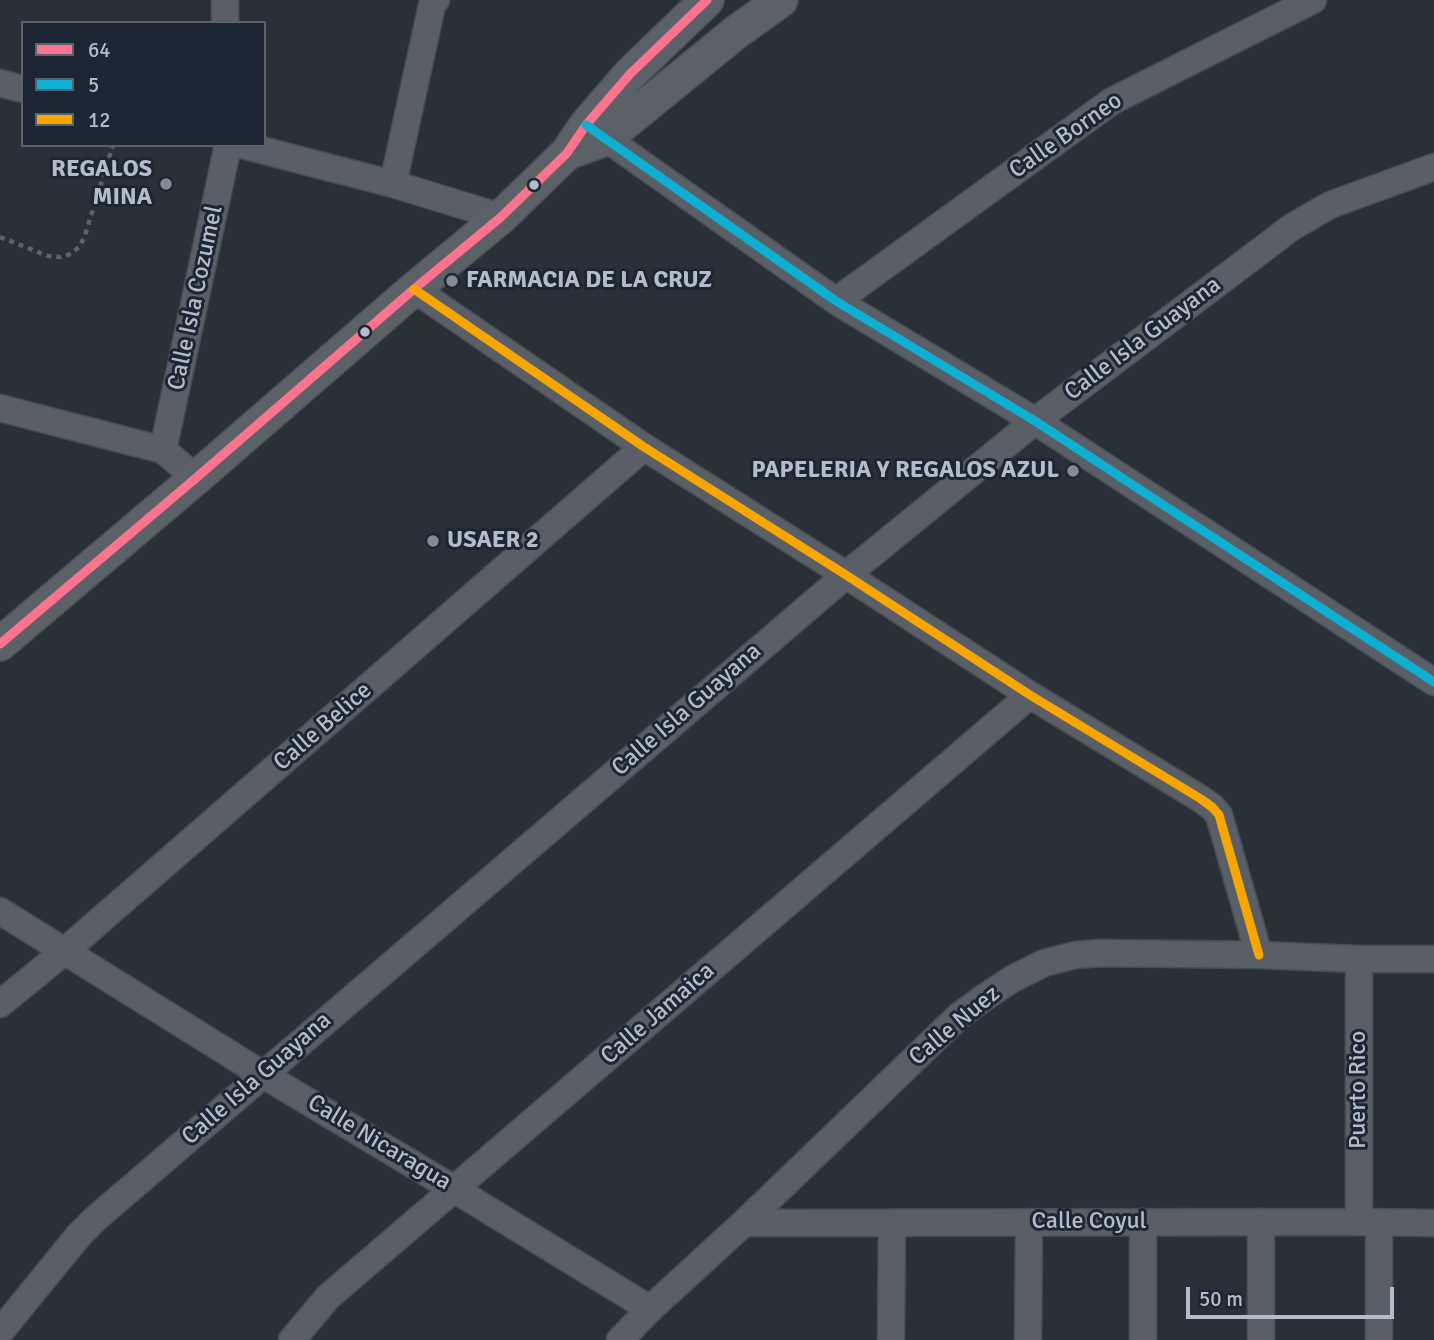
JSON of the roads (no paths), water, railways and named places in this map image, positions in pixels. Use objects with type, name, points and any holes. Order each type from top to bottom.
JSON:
[{"type":"main road","points":[[0,644],[501,217],[567,153],[781,0]]},
{"type":"main road","points":[[596,132],[630,74],[706,1]]},
{"type":"street","points":[[225,0],[225,21]]},
{"type":"street","points":[[393,184],[432,5],[436,0]]},
{"type":"street","name":"Calle Borneo","points":[[836,301],[1112,101],[1313,0]]},
{"type":"street","points":[[0,83],[21,88]]},
{"type":"street","points":[[596,132],[836,301],[1035,421],[1434,682]]},
{"type":"street","name":"Calle Isla Cozumel","points":[[163,450],[228,147]]},
{"type":"street","points":[[250,147],[393,184],[501,217]]},
{"type":"street","name":"Calle Isla Guayana","points":[[0,1332],[79,1235],[262,1074],[846,575],[1035,421],[1311,216],[1330,205],[1434,167]]},
{"type":"street","points":[[414,289],[644,447],[1030,695],[1201,799],[1219,815],[1259,955]]},
{"type":"street","points":[[0,408],[163,450],[196,478]]},
{"type":"street","name":"Calle Belice","points":[[0,1004],[66,950],[644,447]]},
{"type":"street","name":"Calle Jamaica","points":[[292,1340],[328,1297],[1030,695]]},
{"type":"street","name":"Calle Nicaragua","points":[[0,911],[262,1074],[650,1309]]},
{"type":"street","name":"Calle Nuez","points":[[620,1340],[959,1016],[1012,979],[1044,963],[1075,955],[1101,953],[1434,959]]},
{"type":"street","name":"Puerto Rico","points":[[1359,959],[1369,1222],[1379,1340]]},
{"type":"street","points":[[1028,1340],[1029,1222]]},
{"type":"street","points":[[1143,1222],[1143,1340]]},
{"type":"street","points":[[1261,1222],[1261,1340]]},
{"type":"street","name":"Calle Coyul","points":[[744,1223],[1434,1223]]},
{"type":"street","points":[[891,1340],[892,1223]]},
{"type":"place","name":"REGALOS MINA","points":[[166,184]]},
{"type":"place","name":"FARMACIA DE LA CRUZ","points":[[452,281]]},
{"type":"place","name":"PAPELERIA Y REGALOS AZUL","points":[[1073,471]]},
{"type":"place","name":"USAER 2","points":[[433,541]]}]
